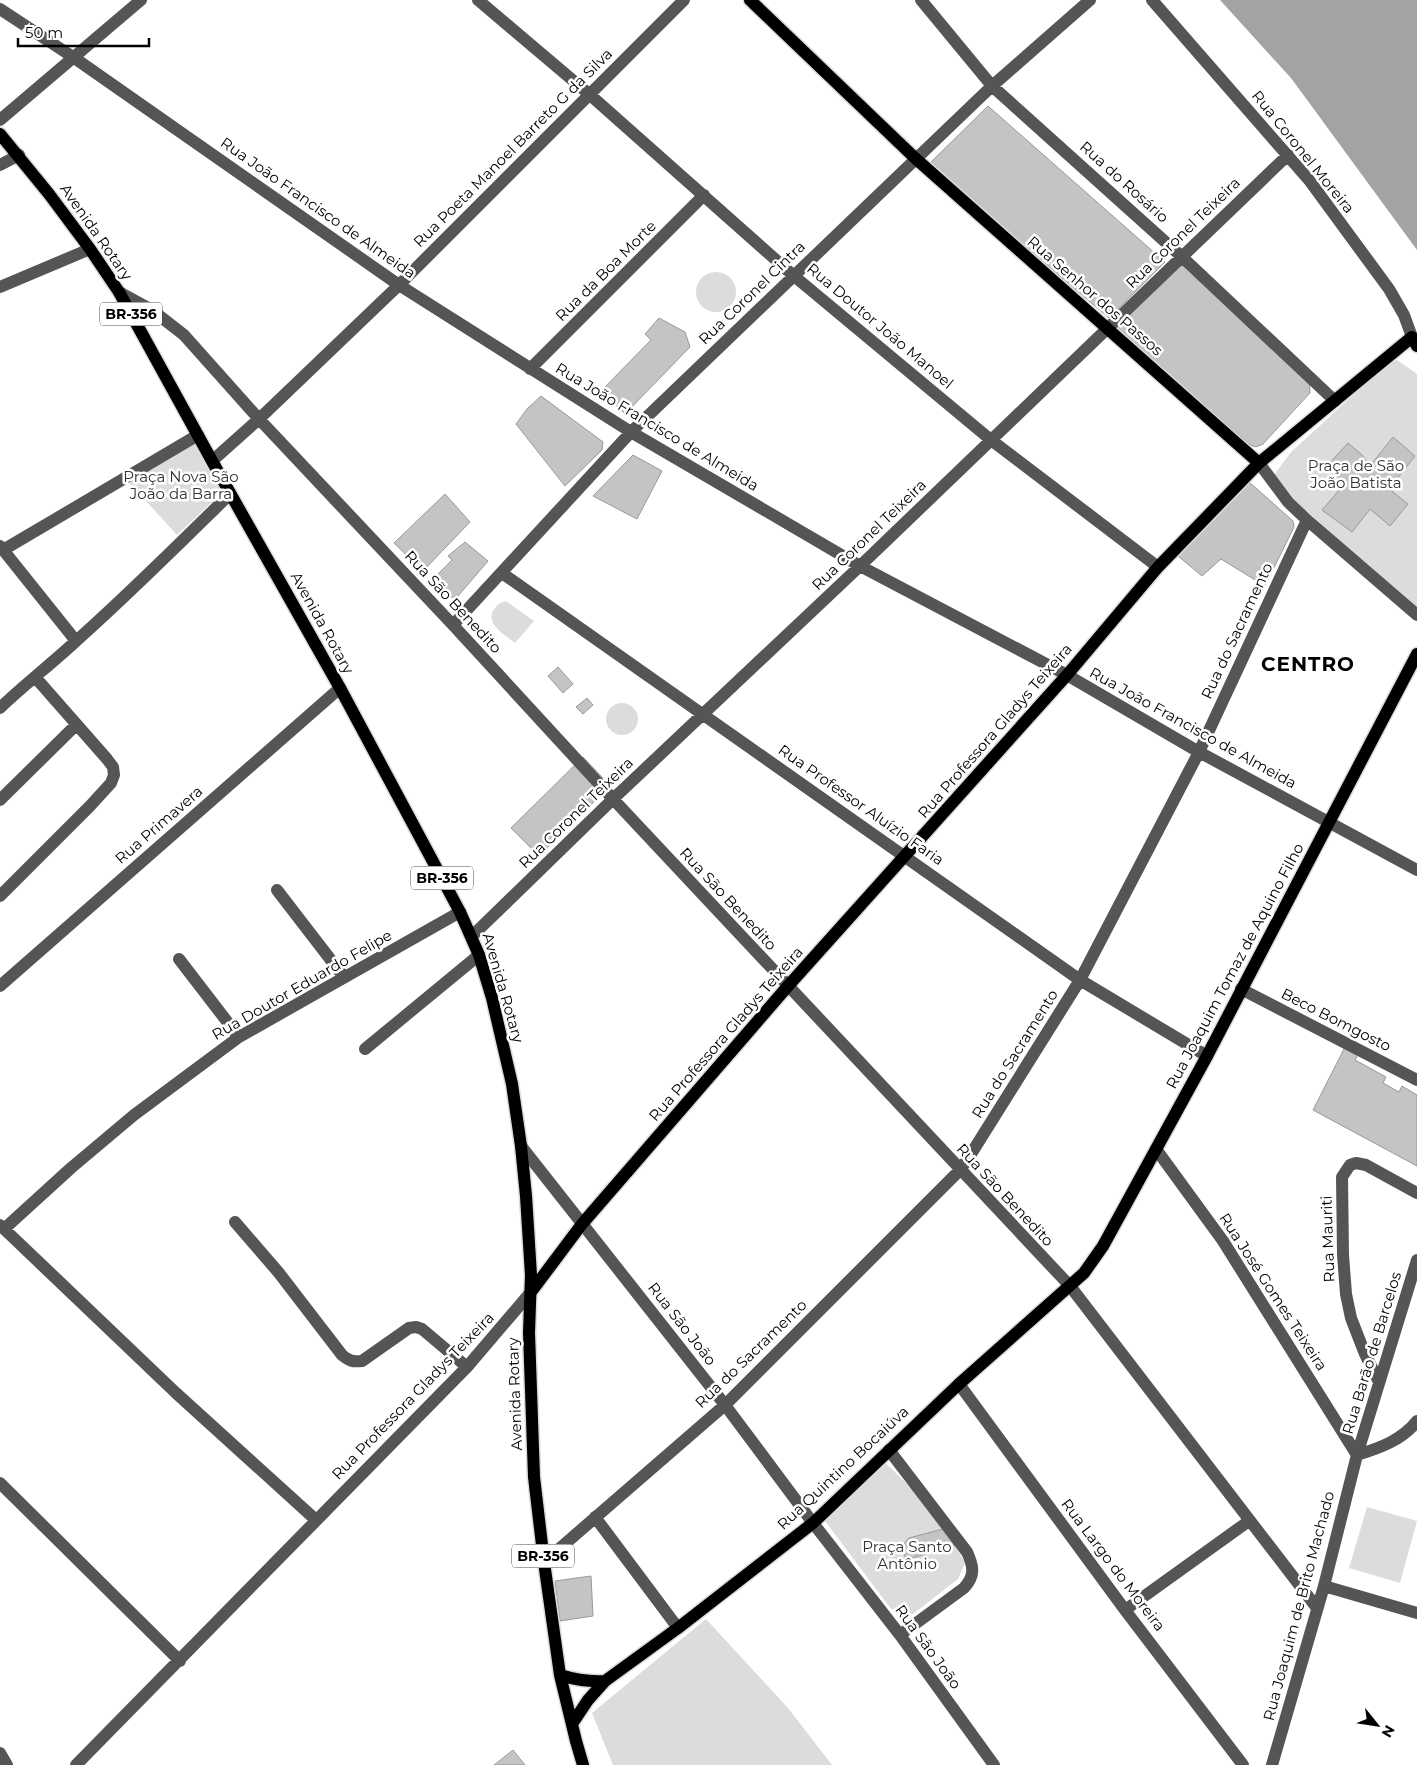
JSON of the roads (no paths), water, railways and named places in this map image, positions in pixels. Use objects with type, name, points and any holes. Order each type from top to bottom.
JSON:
[{"type":"main road","name":"Rua Senhor dos Passos","points":[[750,0],[915,158],[1259,463]]},
{"type":"main road","name":"Avenida Rotary","points":[[0,134],[19,155],[90,249],[119,292],[230,494],[340,688],[472,936],[492,998],[512,1084],[521,1146],[526,1196],[531,1292],[529,1333],[534,1477],[560,1675],[583,1765]]},
{"type":"main road","name":"Rua Professora Gladys Teixeira","points":[[531,1292],[582,1224],[788,986],[1067,675],[1158,568],[1259,463],[1335,401],[1414,342]]},
{"type":"main road","name":"Rua Joaquim Tomaz de Aquino Filho","points":[[1070,1286],[1084,1273],[1104,1246],[1207,1056],[1417,654]]},
{"type":"main road","name":"Rua Quintino Bocaiúva","points":[[572,1724],[588,1700],[605,1682],[813,1523],[959,1384],[1070,1286]]},
{"type":"main road","points":[[560,1675],[588,1682],[605,1682]]},
{"type":"street","points":[[0,120],[141,0]]},
{"type":"street","name":"Rua Doutor João Manoel","points":[[478,0],[589,94],[794,276],[991,440],[1158,568]]},
{"type":"street","name":"Rua Poeta Manoel Barreto G da Silva","points":[[212,461],[259,420],[399,285],[684,0]]},
{"type":"street","name":"Rua do Rosário","points":[[921,0],[992,86],[1181,256],[1335,401]]},
{"type":"street","name":"Rua Coronel Cintra","points":[[453,625],[631,432],[915,158],[992,86],[1090,0]]},
{"type":"street","name":"Rua Coronel Moreira","points":[[1152,0],[1309,180],[1389,289],[1404,315],[1414,342]]},
{"type":"street","name":"Rua João Francisco de Almeida","points":[[0,9],[73,57],[399,285],[631,432],[860,566],[1067,675],[1199,752],[1417,870]]},
{"type":"street","points":[[0,165],[19,155]]},
{"type":"street","name":"Rua Coronel Teixeira","points":[[472,936],[1288,155]]},
{"type":"street","name":"Rua da Boa Morte","points":[[530,369],[704,195]]},
{"type":"street","points":[[0,288],[90,249]]},
{"type":"street","name":"Rua São Benedito","points":[[119,292],[152,310],[184,335],[259,420],[453,625],[613,800],[1070,1286],[1317,1608]]},
{"type":"street","points":[[76,641],[2,548],[198,435]]},
{"type":"street","name":"Rua Senhor dos Passos","points":[[1259,463],[1288,502],[1417,616]]},
{"type":"street","points":[[0,708],[76,641],[180,544],[230,494]]},
{"type":"street","name":"Rua do Sacramento","points":[[544,1562],[725,1404],[960,1170],[1080,980],[1199,752],[1307,520]]},
{"type":"street","name":"Rua Professor Aluízio Faria","points":[[502,573],[1080,980],[1207,1056]]},
{"type":"street","points":[[0,896],[90,806],[111,783],[114,775],[113,767],[108,759],[34,678]]},
{"type":"street","points":[[0,696],[23,686]]},
{"type":"street","name":"Rua Primavera","points":[[0,986],[340,688]]},
{"type":"street","points":[[0,800],[76,725]]},
{"type":"street","points":[[277,890],[344,977]]},
{"type":"street","name":"Rua Doutor Eduardo Felipe","points":[[2,1227],[134,1115],[239,1037],[460,912]]},
{"type":"street","points":[[365,1049],[479,956]]},
{"type":"street","points":[[179,959],[239,1037]]},
{"type":"street","name":"Beco Bomgosto","points":[[1241,989],[1417,1080]]},
{"type":"street","name":"Rua São João","points":[[521,1146],[725,1404],[813,1523],[900,1635],[994,1765]]},
{"type":"street","name":"Rua José Gomes Teixeira","points":[[1156,1149],[1223,1241],[1357,1455]]},
{"type":"street","name":"Rua Mauriti","points":[[1379,1382],[1365,1354],[1351,1318],[1346,1294],[1343,1255],[1342,1177],[1350,1165],[1356,1163],[1366,1166],[1417,1194]]},
{"type":"street","points":[[235,1222],[279,1273],[342,1355],[348,1360],[354,1362],[362,1361],[409,1328],[416,1327],[429,1334],[466,1367]]},
{"type":"street","points":[[2,1227],[176,1393],[316,1520]]},
{"type":"street","name":"Rua Barão de Barcelos","points":[[1357,1455],[1417,1260]]},
{"type":"street","name":"Rua Professora Gladys Teixeira","points":[[76,1765],[466,1367],[531,1292]]},
{"type":"street","name":"Rua Largo do Moreira","points":[[959,1384],[1125,1610],[1243,1765]]},
{"type":"street","points":[[1357,1455],[1388,1444],[1409,1431],[1417,1421]]},
{"type":"street","points":[[889,1450],[967,1552],[973,1564],[973,1573],[970,1581],[964,1588],[900,1635]]},
{"type":"street","name":"Rua Joaquim de Brito Machado","points":[[1272,1765],[1324,1586],[1357,1455]]},
{"type":"street","points":[[0,1482],[180,1661]]},
{"type":"street","points":[[595,1517],[678,1628]]},
{"type":"street","points":[[1125,1610],[1249,1521]]},
{"type":"street","points":[[1324,1586],[1417,1613]]},
{"type":"street","points":[[0,1753],[8,1765]]},
{"type":"district","name":"CENTRO","points":[[1308,664]]},
{"type":"park label","name":"Praça de São João Batista","points":[[1356,474]]},
{"type":"park label","name":"Praça Nova São João da Barra","points":[[181,486]]},
{"type":"park label","name":"Praça Santo Antônio","points":[[907,1556]]}]
